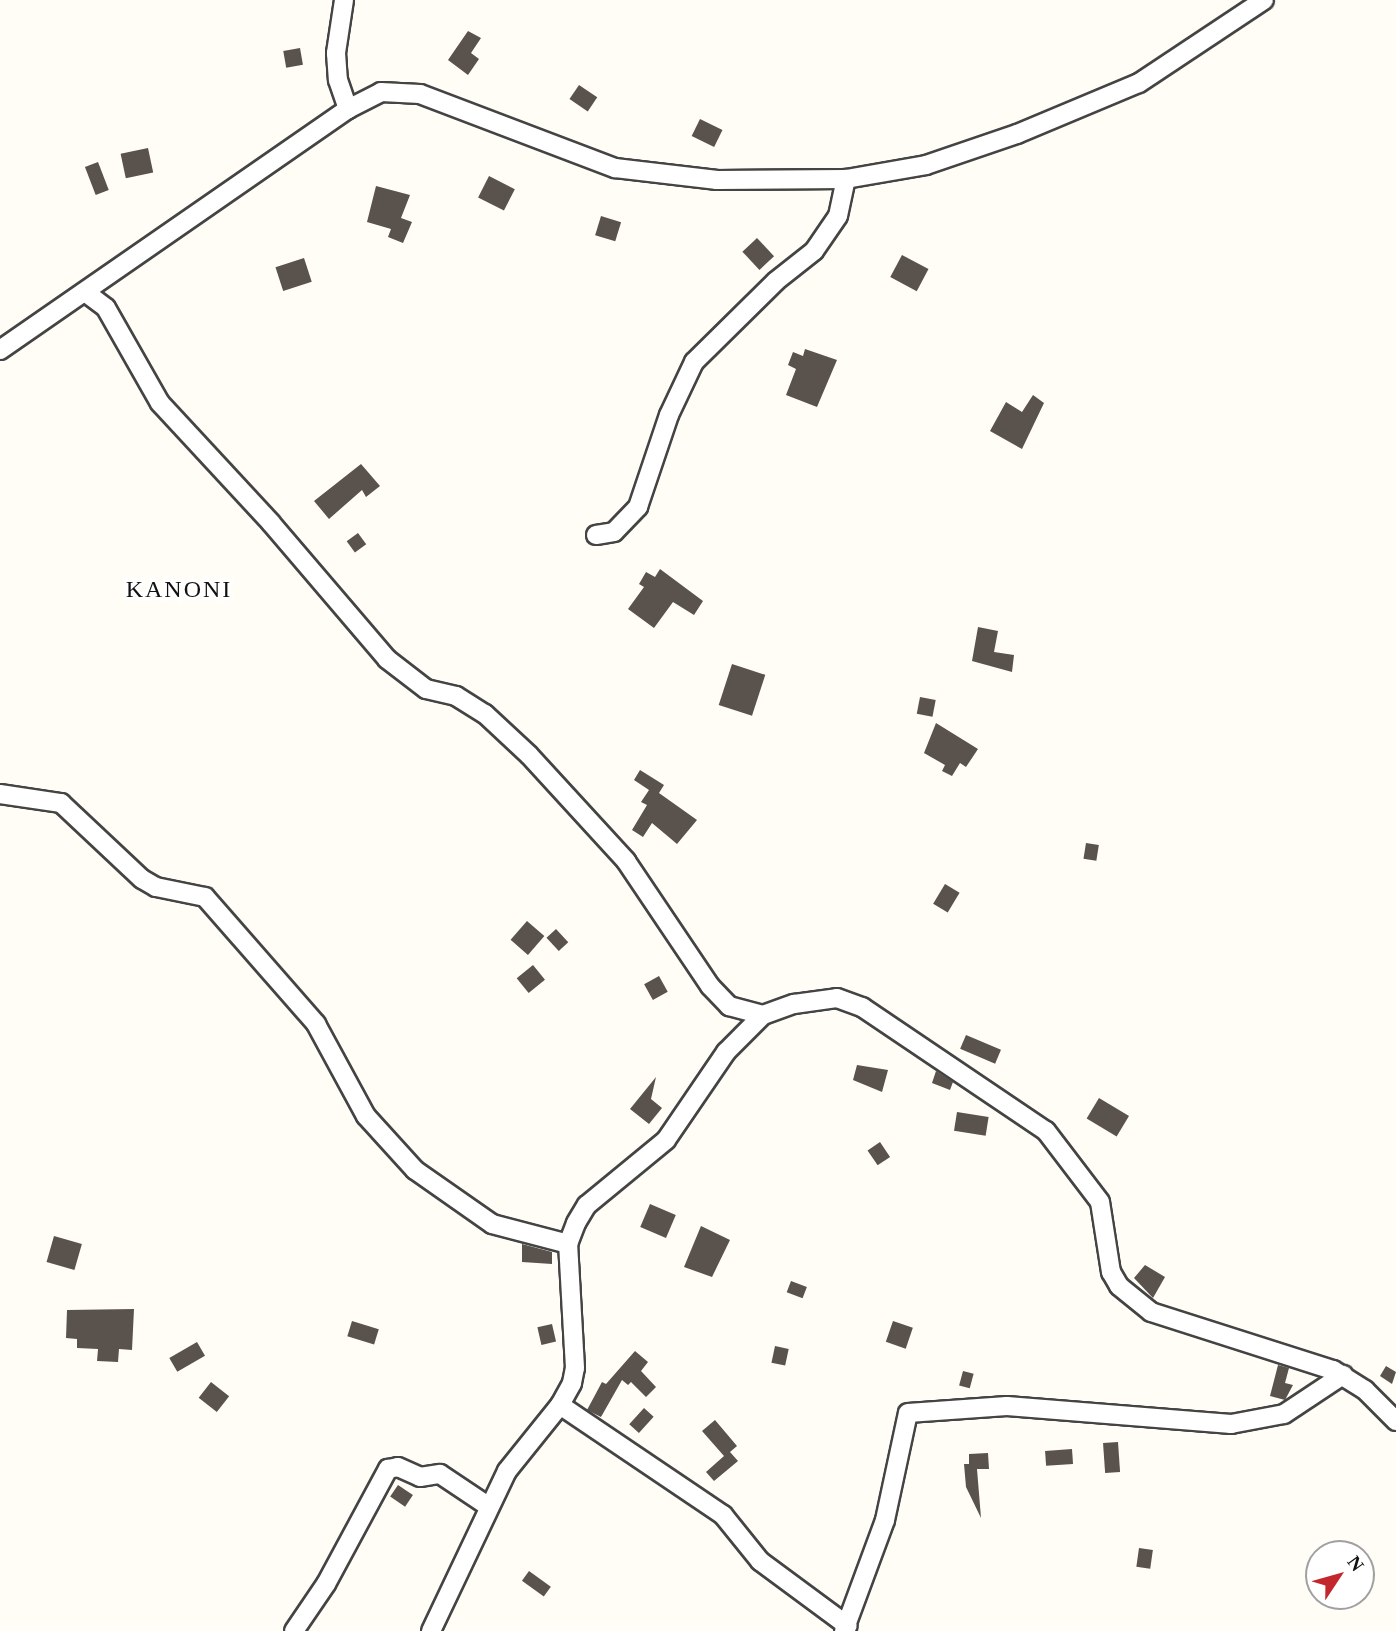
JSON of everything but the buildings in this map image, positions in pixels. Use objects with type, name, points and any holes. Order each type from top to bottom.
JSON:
[{"type":"street","points":[[344,0],[335,53],[338,80],[348,109]]},
{"type":"street","points":[[0,350],[348,109],[380,92],[420,94],[615,167],[717,180],[846,178],[926,164],[1017,134],[1139,83],[1264,0]]},
{"type":"street","points":[[596,536],[614,532],[638,507],[669,415],[694,362],[776,281],[814,251],[838,216],[846,178]]},
{"type":"street","points":[[106,308],[109,276]]},
{"type":"street","points":[[85,292],[106,308],[160,403],[387,659],[426,689],[456,696],[485,714],[529,755],[626,861],[710,986],[729,1006],[763,1014]]},
{"type":"street","points":[[0,794],[61,803],[142,879],[156,887],[205,897],[316,1024],[366,1116],[415,1170],[492,1224],[568,1244]]},
{"type":"street","points":[[431,1631],[488,1506],[507,1471],[560,1405],[575,1368],[568,1244],[587,1205],[666,1140],[726,1052],[763,1014],[794,1003],[837,998],[862,1007],[1008,1101],[1056,1140],[1100,1202],[1111,1272],[1119,1286],[1151,1312],[1343,1375],[1396,1420]]},
{"type":"street","points":[[560,1405],[723,1515],[760,1561],[846,1628],[885,1520],[908,1413],[1007,1406],[1241,1423],[1284,1414],[1343,1375]]},
{"type":"street","points":[[294,1631],[326,1584],[388,1469],[398,1467],[420,1477],[440,1474],[488,1506]]},
{"type":"district","name":"KANONI","points":[[179,590]]}]
